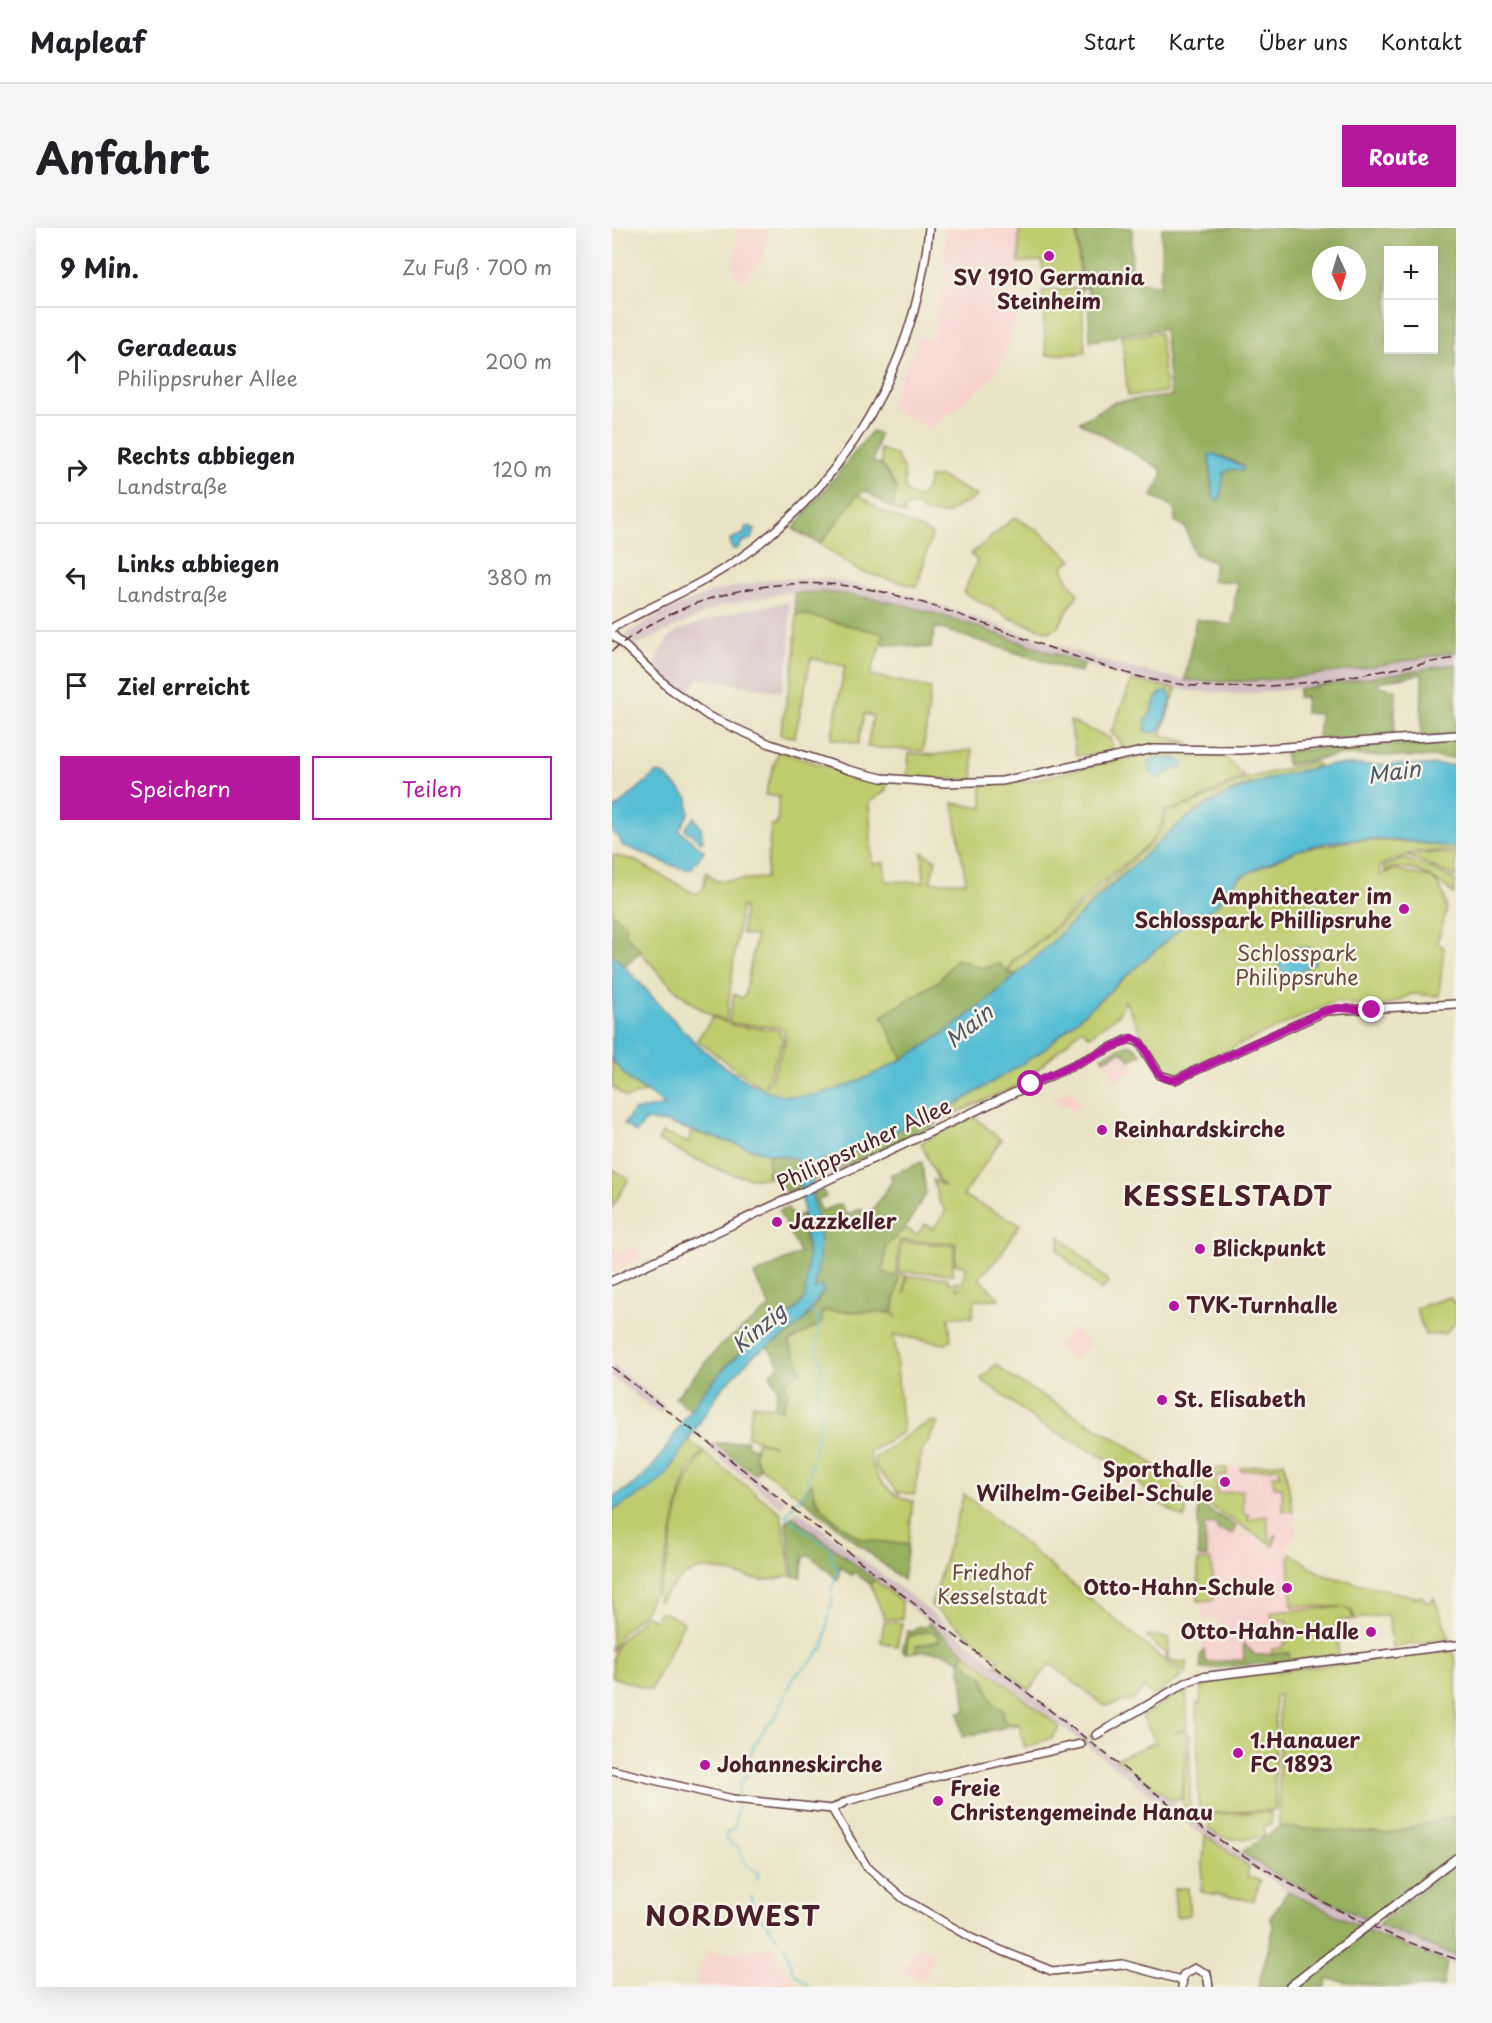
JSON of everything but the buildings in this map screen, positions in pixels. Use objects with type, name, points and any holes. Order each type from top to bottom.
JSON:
[{"type":"main road","points":[[612,628],[707,579],[739,559],[789,519],[835,468],[871,416],[897,363],[917,300],[929,228]]},
{"type":"main road","points":[[621,623],[621,643]]},
{"type":"main road","points":[[612,634],[669,688],[696,710],[752,737],[790,751],[882,778],[953,783],[1029,777],[1145,750],[1222,751],[1456,735]]},
{"type":"main road","name":"Philippsruher Allee","points":[[612,1281],[1130,1039],[1139,1042],[1160,1075],[1175,1080],[1326,1011],[1456,1004]]},
{"type":"main road","points":[[1096,1736],[1189,1681],[1201,1677],[1456,1645]]},
{"type":"main road","points":[[612,1770],[733,1799],[832,1809],[847,1801],[942,1775],[1081,1744]]},
{"type":"main road","points":[[832,1809],[863,1863],[904,1899],[973,1939],[1047,1971],[1118,1964],[1182,1983],[1189,1969],[1199,1968],[1208,1974],[1212,1986]]},
{"type":"main road","points":[[1290,1987],[1456,1858]]},
{"type":"shaded area","points":[[739,228],[770,231],[760,264],[757,264],[744,282],[734,274],[733,265]]},
{"type":"shaded area","points":[[944,228],[1019,228],[1018,292],[1015,321],[1006,355],[993,377],[930,429],[888,408],[919,336],[932,343],[945,269]]},
{"type":"shaded area","points":[[824,578],[907,594],[1116,665],[1185,680],[1221,683],[1275,680],[1456,652],[1456,664],[1279,691],[1242,694],[1191,691],[1127,679],[910,606],[856,594],[821,592],[786,593],[720,606],[635,646],[626,634],[660,613],[715,591],[775,579]]},
{"type":"shaded area","points":[[789,602],[790,651],[782,692],[699,678],[687,697],[653,665],[668,638],[679,630],[742,610]]},
{"type":"shaded area","points":[[1123,1051],[1134,1069],[1115,1080],[1103,1060]]},
{"type":"shaded area","points":[[1070,1090],[1081,1105],[1073,1112],[1067,1103],[1061,1108],[1052,1098]]},
{"type":"shaded area","points":[[633,1243],[641,1258],[612,1273],[612,1247],[622,1255]]},
{"type":"shaded area","points":[[1073,1329],[1090,1343],[1074,1361],[1057,1346]]},
{"type":"shaded area","points":[[612,1365],[665,1406],[660,1414],[612,1377]]},
{"type":"shaded area","points":[[713,1444],[786,1501],[781,1507],[708,1449]]},
{"type":"shaded area","points":[[1284,1462],[1297,1530],[1285,1550],[1290,1553],[1286,1555],[1197,1498],[1198,1469],[1237,1468]]},
{"type":"shaded area","name":"Otto-Hahn-Schule","points":[[1198,1504],[1286,1557],[1292,1554],[1323,1575],[1386,1591],[1388,1615],[1336,1621],[1339,1655],[1201,1669],[1203,1636],[1220,1634],[1219,1621],[1215,1621],[1215,1618],[1203,1619],[1201,1602],[1198,1601]]},
{"type":"shaded area","points":[[797,1510],[907,1593],[1094,1744],[1223,1840],[1271,1872],[1342,1909],[1456,1956],[1456,1965],[1376,1935],[1288,1891],[1190,1826],[792,1515]]},
{"type":"shaded area","points":[[920,1944],[933,1954],[925,1983],[899,1970]]},
{"type":"shaded area","points":[[774,1947],[785,1970],[793,1975],[799,1987],[694,1987],[706,1951],[719,1953]]},
{"type":"green space","name":"SV 1910 Germania Steinheim","points":[[1019,228],[1076,228],[1080,280],[1044,282],[1042,261],[1019,262]]},
{"type":"green space","points":[[1077,228],[1132,228],[1131,280],[1160,286],[1162,228],[1456,228],[1456,652],[1287,678],[1254,681],[1185,680],[1196,619],[1232,625],[1237,582],[1212,581],[1215,563],[1194,554],[1186,528],[1175,521],[1175,509],[1152,496],[1162,476],[1161,469],[1080,422],[1115,402],[1171,396],[1164,329],[1090,341],[1088,288],[1082,288]],"holes":[[[1214,454],[1243,465],[1243,471],[1231,469],[1224,473],[1220,499],[1212,495],[1209,457]]]},
{"type":"green space","points":[[1081,288],[1085,353],[1046,355],[1042,291]]},
{"type":"green space","points":[[1160,333],[1166,392],[1128,396],[1122,337]]},
{"type":"green space","points":[[872,431],[879,434],[873,462],[882,465],[897,488],[891,508],[866,491],[858,494],[820,544],[793,529]]},
{"type":"green space","points":[[880,449],[895,454],[904,469],[905,490],[916,498],[925,492],[930,477],[942,477],[977,496],[947,514],[926,513],[912,506],[903,510],[906,515],[891,508],[897,488],[882,465]]},
{"type":"green space","points":[[858,494],[882,511],[932,534],[917,587],[859,571],[820,544]]},
{"type":"green space","points":[[1015,517],[1040,532],[1072,560],[1063,566],[1068,581],[1078,594],[1058,627],[1049,632],[1012,619],[964,593],[977,561],[971,554]]},
{"type":"green space","points":[[821,592],[855,596],[922,610],[1084,664],[1080,673],[935,627],[931,648],[881,644],[884,634],[803,614],[796,615],[794,593]]},
{"type":"green space","points":[[803,614],[885,634],[870,675],[931,688],[923,751],[867,747],[873,716],[864,714],[858,744],[831,739],[845,666],[811,658],[795,737],[780,735],[795,655],[796,615]]},
{"type":"green space","points":[[1456,664],[1456,758],[1339,755],[1287,765],[1285,751],[1421,742],[1422,674],[1377,682],[1379,686],[1396,690],[1394,736],[1318,740],[1320,714],[1305,713],[1306,697],[1298,697],[1299,689]]},
{"type":"green space","points":[[1132,680],[1176,689],[1161,735],[1190,743],[1161,744],[1121,752],[1121,742],[1111,732]]},
{"type":"green space","points":[[1070,721],[1110,738],[1114,752],[1076,756]]},
{"type":"green space","points":[[972,750],[974,780],[907,778],[909,753],[933,755]]},
{"type":"green space","points":[[778,751],[857,776],[886,782],[886,791],[869,802],[872,864],[884,863],[886,881],[924,882],[922,852],[936,860],[930,882],[966,882],[953,803],[983,808],[981,785],[1027,781],[1153,752],[1222,754],[1244,776],[1194,802],[1165,811],[1160,830],[1150,843],[1094,889],[1045,936],[1013,960],[1007,972],[1000,964],[982,968],[956,960],[940,980],[882,1016],[903,1059],[856,1082],[837,1089],[800,1097],[783,1096],[768,1091],[697,1040],[713,1017],[736,1026],[779,1030],[783,1041],[765,1086],[770,1082],[785,1043],[784,1031],[779,1027],[736,1024],[729,1021],[734,994],[741,998],[745,995],[756,936],[742,934],[744,907],[741,907],[726,1021],[697,1007],[672,986],[627,936],[612,913],[612,855],[634,860],[695,894],[703,890],[706,872],[716,881],[766,878],[771,825],[777,825],[779,797],[765,795]],"holes":[[[1162,757],[1178,759],[1183,766],[1159,778],[1154,777],[1148,763]]]},
{"type":"green space","points":[[1314,762],[1319,766],[1247,785],[1221,796],[1190,815],[1101,894],[1020,974],[1008,973],[1014,961],[1046,937],[1151,843],[1163,826],[1165,813],[1202,800],[1243,779]]},
{"type":"green space","name":"Schlosspark Philippsruhe","points":[[1357,840],[1410,842],[1456,848],[1456,851],[1415,852],[1380,865],[1380,875],[1394,869],[1431,878],[1438,884],[1444,895],[1447,910],[1437,943],[1444,947],[1439,996],[1412,994],[1383,1007],[1336,1001],[1170,1076],[1160,1071],[1125,1001],[1119,1014],[1090,1036],[1082,1029],[1021,1084],[938,1121],[939,1116],[944,1112],[1041,1052],[1183,926],[1208,912],[1229,892],[1233,883],[1240,877],[1300,849]]},
{"type":"green space","points":[[1433,853],[1456,854],[1456,877],[1408,856]]},
{"type":"green space","points":[[1404,859],[1433,869],[1456,881],[1454,894],[1431,877],[1413,869],[1394,868],[1385,871],[1383,867]]},
{"type":"green space","points":[[612,913],[625,924],[625,934],[641,951],[624,966],[612,954]]},
{"type":"green space","points":[[956,959],[982,968],[1000,964],[1009,974],[1020,974],[952,1030],[903,1059],[882,1016],[940,980]]},
{"type":"green space","points":[[1128,1044],[1135,1047],[1141,1054],[1130,1060],[1122,1051],[1103,1060],[1101,1056]]},
{"type":"green space","points":[[612,1060],[629,1080],[645,1092],[626,1098],[612,1086]]},
{"type":"green space","points":[[970,1116],[976,1118],[1001,1140],[963,1196],[1020,1224],[999,1257],[979,1278],[1000,1299],[975,1300],[972,1317],[949,1317],[951,1340],[946,1344],[894,1335],[903,1432],[869,1452],[874,1469],[883,1484],[896,1495],[913,1501],[908,1545],[878,1543],[860,1539],[836,1524],[818,1501],[812,1484],[800,1497],[760,1467],[754,1456],[757,1442],[774,1446],[747,1436],[753,1404],[782,1409],[789,1342],[821,1323],[822,1311],[893,1313],[897,1318],[893,1312],[899,1278],[883,1272],[886,1246],[905,1228],[917,1235],[925,1224],[933,1229],[946,1211],[939,1201],[933,1180],[945,1186],[938,1180],[921,1143]],"holes":[[[899,1240],[956,1243],[955,1264],[966,1267],[960,1289],[956,1288],[958,1282],[948,1283],[948,1278],[907,1276],[905,1294],[905,1275],[897,1274]]]},
{"type":"green space","points":[[921,1117],[926,1120],[932,1119],[937,1125],[814,1180],[821,1160],[844,1155]]},
{"type":"green space","points":[[691,1131],[769,1154],[767,1178],[739,1176],[725,1172],[658,1141],[662,1133],[689,1143]]},
{"type":"green space","points":[[769,1154],[798,1159],[800,1188],[786,1193],[777,1177],[767,1178]]},
{"type":"green space","points":[[922,1162],[926,1194],[905,1228],[886,1246],[883,1272],[899,1278],[893,1312],[822,1311],[822,1323],[789,1342],[802,1372],[785,1382],[789,1391],[782,1410],[774,1408],[778,1389],[770,1374],[780,1365],[767,1346],[790,1333],[812,1312],[824,1289],[814,1291],[820,1242],[813,1211],[813,1194],[822,1190],[826,1197],[817,1201],[822,1211],[841,1204],[846,1215],[861,1208],[867,1218],[893,1180],[890,1175]]},
{"type":"green space","points":[[612,1169],[629,1179],[612,1208]]},
{"type":"green space","points":[[787,1207],[793,1217],[802,1214],[809,1266],[805,1297],[801,1305],[788,1318],[755,1339],[733,1359],[690,1410],[675,1398],[720,1346],[770,1307],[754,1275],[800,1253],[779,1211]]},
{"type":"green space","points":[[1060,1236],[1109,1282],[1101,1291],[1058,1251]]},
{"type":"green space","points":[[901,1242],[954,1245],[953,1274],[899,1272]]},
{"type":"green space","points":[[1450,1297],[1456,1306],[1456,1322],[1445,1334],[1425,1335],[1416,1308]]},
{"type":"green space","points":[[996,1364],[1012,1378],[1140,1453],[1185,1491],[1186,1515],[1184,1519],[1154,1499],[1126,1469],[1039,1423],[981,1379]]},
{"type":"green space","points":[[933,1421],[938,1423],[922,1451],[914,1495],[900,1492],[899,1494],[875,1467],[874,1458],[916,1429]]},
{"type":"green space","points":[[688,1440],[704,1451],[690,1466],[682,1488],[662,1577],[644,1612],[621,1634],[612,1651],[612,1511],[659,1482]]},
{"type":"green space","points":[[747,1440],[746,1445],[755,1448],[754,1456],[760,1467],[755,1474],[714,1443]]},
{"type":"green space","points":[[704,1453],[781,1513],[791,1576],[763,1580],[706,1569],[685,1576],[659,1602],[656,1594],[663,1577],[685,1485],[693,1468]]},
{"type":"green space","points":[[1284,1462],[1293,1511],[1283,1511],[1282,1487],[1274,1487],[1273,1475],[1280,1475],[1279,1468],[1241,1471],[1241,1468]]},
{"type":"green space","points":[[1227,1468],[1227,1475],[1216,1476],[1217,1494],[1242,1490],[1244,1514],[1249,1514],[1248,1520],[1267,1515],[1269,1540],[1274,1540],[1274,1535],[1276,1535],[1274,1546],[1197,1498],[1198,1469]]},
{"type":"green space","points":[[812,1483],[815,1500],[830,1516],[861,1539],[908,1545],[903,1580],[800,1497]]},
{"type":"green space","name":"Friedhof Kesselstadt","points":[[964,1494],[1182,1677],[1153,1696],[1144,1688],[1134,1699],[1105,1706],[1050,1664],[1029,1690],[996,1664],[999,1659],[931,1605]]},
{"type":"green space","points":[[1198,1504],[1236,1526],[1232,1534],[1217,1529],[1217,1524],[1204,1525],[1207,1557],[1198,1557]]},
{"type":"green space","points":[[792,1516],[875,1580],[870,1584],[854,1572],[851,1575],[840,1566],[838,1580],[810,1555],[804,1557],[801,1577],[793,1576],[786,1523]]},
{"type":"green space","points":[[1292,1554],[1323,1575],[1416,1597],[1422,1596],[1427,1603],[1434,1598],[1450,1639],[1392,1647],[1388,1615],[1355,1619],[1352,1611],[1345,1607],[1292,1606],[1289,1556]]},
{"type":"green space","points":[[1211,1560],[1214,1600],[1198,1601],[1198,1561]]},
{"type":"green space","points":[[875,1580],[902,1602],[902,1619],[885,1619],[870,1584]]},
{"type":"green space","points":[[1344,1607],[1351,1612],[1353,1619],[1336,1621],[1339,1655],[1290,1661],[1289,1653],[1272,1654],[1272,1649],[1283,1648],[1283,1644],[1287,1643],[1286,1620],[1272,1619],[1271,1612]]},
{"type":"green space","points":[[660,1611],[684,1622],[651,1690],[612,1677],[614,1652],[617,1645],[645,1614],[654,1620]]},
{"type":"green space","points":[[884,1622],[902,1623],[897,1646],[881,1642]]},
{"type":"green space","points":[[929,1623],[966,1653],[961,1660],[983,1677],[993,1703],[1004,1711],[1003,1718],[1006,1722],[1019,1724],[962,1737],[959,1712],[966,1711],[960,1660],[942,1652],[916,1652],[916,1646],[939,1641],[939,1636],[932,1631],[908,1636],[906,1653],[902,1650],[908,1631],[912,1632],[919,1626],[925,1628]]},
{"type":"green space","points":[[932,1631],[939,1636],[939,1641],[916,1646],[916,1652],[906,1653],[908,1636]]},
{"type":"green space","points":[[1148,1635],[1169,1638],[1168,1658],[1172,1661],[1186,1662],[1186,1673],[1166,1659],[1166,1653],[1146,1637]]},
{"type":"green space","points":[[1243,1643],[1255,1655],[1289,1653],[1290,1661],[1201,1669],[1200,1656],[1204,1650],[1205,1662],[1244,1660]]},
{"type":"green space","points":[[1452,1650],[1456,1662],[1456,1816],[1388,1834],[1279,1827],[1279,1695],[1275,1696],[1275,1810],[1208,1813],[1199,1816],[1197,1703],[1200,1703],[1202,1687],[1220,1678]]},
{"type":"green space","points":[[966,1653],[1060,1727],[1052,1738],[1025,1748],[1019,1724],[1006,1722],[993,1703],[983,1677],[960,1660]]},
{"type":"green space","points":[[1186,1689],[1188,1726],[1174,1734],[1187,1730],[1181,1799],[1171,1800],[1116,1759],[1156,1742],[1142,1716]]},
{"type":"green space","points":[[1190,1733],[1190,1810],[1184,1807],[1182,1801]]},
{"type":"green space","points":[[1271,1812],[1271,1824],[1265,1825],[1264,1837],[1230,1839],[1209,1829],[1208,1814]]},
{"type":"green space","points":[[1456,1816],[1456,1853],[1369,1921],[1271,1872],[1242,1852],[1279,1827],[1388,1834]]},
{"type":"green space","points":[[1205,1835],[1249,1867],[1247,1877],[1261,1880],[1253,1901],[1201,1892]]},
{"type":"green space","points":[[1456,1863],[1456,1956],[1378,1925],[1380,1922]]},
{"type":"green space","points":[[1188,1888],[1190,1915],[1176,1917],[1174,1889]]},
{"type":"green space","points":[[1288,1891],[1376,1935],[1447,1962],[1443,1987],[1382,1987],[1328,1979],[1325,1987],[1258,1987],[1274,1927],[1270,1918]]},
{"type":"water","points":[[1214,454],[1244,467],[1242,471],[1231,469],[1224,473],[1220,499],[1217,501],[1213,498],[1209,455]]},
{"type":"water","points":[[750,526],[755,530],[751,539],[742,542],[737,549],[732,549],[730,539],[744,534],[745,528]]},
{"type":"water","points":[[1168,691],[1172,699],[1161,728],[1156,733],[1145,731],[1146,720],[1158,695]]},
{"type":"water","points":[[1162,757],[1182,761],[1183,766],[1156,778],[1151,774],[1148,763],[1152,759]]},
{"type":"water","name":"Main","points":[[1331,765],[1456,765],[1456,848],[1398,840],[1357,839],[1318,844],[1262,866],[1238,879],[1220,902],[1183,926],[1041,1052],[944,1112],[936,1123],[932,1119],[927,1121],[924,1118],[914,1118],[906,1126],[844,1155],[821,1160],[812,1179],[820,1243],[814,1290],[820,1286],[824,1289],[805,1319],[790,1333],[755,1354],[721,1389],[666,1475],[650,1489],[612,1511],[612,1498],[642,1478],[653,1466],[687,1414],[715,1379],[749,1345],[776,1328],[802,1302],[805,1298],[808,1257],[798,1159],[762,1152],[667,1123],[646,1120],[636,1133],[624,1124],[634,1111],[665,1105],[629,1080],[612,1060],[612,954],[682,1030],[720,1064],[742,1078],[778,1094],[803,1096],[829,1092],[865,1078],[905,1058],[977,1009],[1010,981],[1163,837],[1192,815],[1224,796],[1259,782]]},
{"type":"water","points":[[656,773],[665,775],[688,798],[689,813],[679,830],[704,851],[691,869],[667,864],[623,846],[618,836],[612,833],[612,811]]},
{"type":"water","points":[[694,817],[701,828],[703,840],[701,842],[685,829]]},
{"type":"water","points":[[1297,946],[1311,948],[1316,955],[1316,962],[1298,972],[1289,974],[1280,969],[1278,962],[1297,956]]},
{"type":"waterway","points":[[811,1311],[819,1319],[817,1350],[823,1371],[818,1386],[821,1416],[813,1456]]},
{"type":"waterway","points":[[812,1462],[805,1492],[787,1513],[787,1517],[832,1550]]},
{"type":"waterway","points":[[831,1551],[831,1560],[838,1570],[831,1591]]},
{"type":"waterway","points":[[829,1611],[833,1602],[832,1596]]},
{"type":"waterway","points":[[739,1796],[739,1783],[747,1777],[745,1769],[753,1748],[765,1728],[774,1720],[795,1675],[812,1661],[824,1646],[829,1615]]},
{"type":"waterway","points":[[738,1807],[734,1829],[727,1832],[725,1839],[738,1848],[745,1863],[758,1874],[757,1879]]},
{"type":"waterway","points":[[751,1896],[752,1910],[767,1923],[778,1939]]},
{"type":"waterway","points":[[784,1945],[793,1971],[810,1987]]},
{"type":"tunnel","points":[[1081,1744],[1096,1735]]},
{"type":"railway","points":[[612,651],[641,630],[704,600],[773,585],[808,584],[843,585],[902,597],[1124,672],[1159,681],[1196,686],[1271,686],[1345,677],[1456,658]]},
{"type":"railway","points":[[612,1367],[1190,1820],[1285,1881],[1318,1899],[1385,1932],[1456,1959]]},
{"type":"place","name":"SV 1910 Germania Steinheim","points":[[1049,256]]},
{"type":"place","name":"Amphitheater im Schlosspark Phillipsruhe","points":[[1404,909]]},
{"type":"place","name":"Reinhardskirche","points":[[1102,1130]]},
{"type":"place","name":"Jazzkeller","points":[[777,1222]]},
{"type":"place","name":"Blickpunkt","points":[[1200,1249]]},
{"type":"place","name":"TVK-Turnhalle","points":[[1174,1306]]},
{"type":"place","name":"St. Elisabeth","points":[[1162,1400]]},
{"type":"place","name":"Sporthalle Wilhelm-Geibel-Schule","points":[[1225,1482]]},
{"type":"place","name":"Otto-Hahn-Schule","points":[[1287,1588]]},
{"type":"place","name":"Otto-Hahn-Halle","points":[[1371,1632]]},
{"type":"place","name":"1.Hanauer FC 1893","points":[[1238,1753]]},
{"type":"place","name":"Johanneskirche","points":[[705,1765]]},
{"type":"place","name":"Freie Christengemeinde Hanau","points":[[938,1801]]},
{"type":"district","name":"KESSELSTADT","points":[[1228,1197]]},
{"type":"district","name":"NORDWEST","points":[[733,1917]]},
{"type":"route","points":[[1031,1084],[1132,1038],[1139,1042],[1157,1073],[1168,1080],[1175,1080],[1322,1012],[1338,1008],[1372,1010]]},
{"type":"water label","name":"Kinzig","points":[[759,1328]]}]
